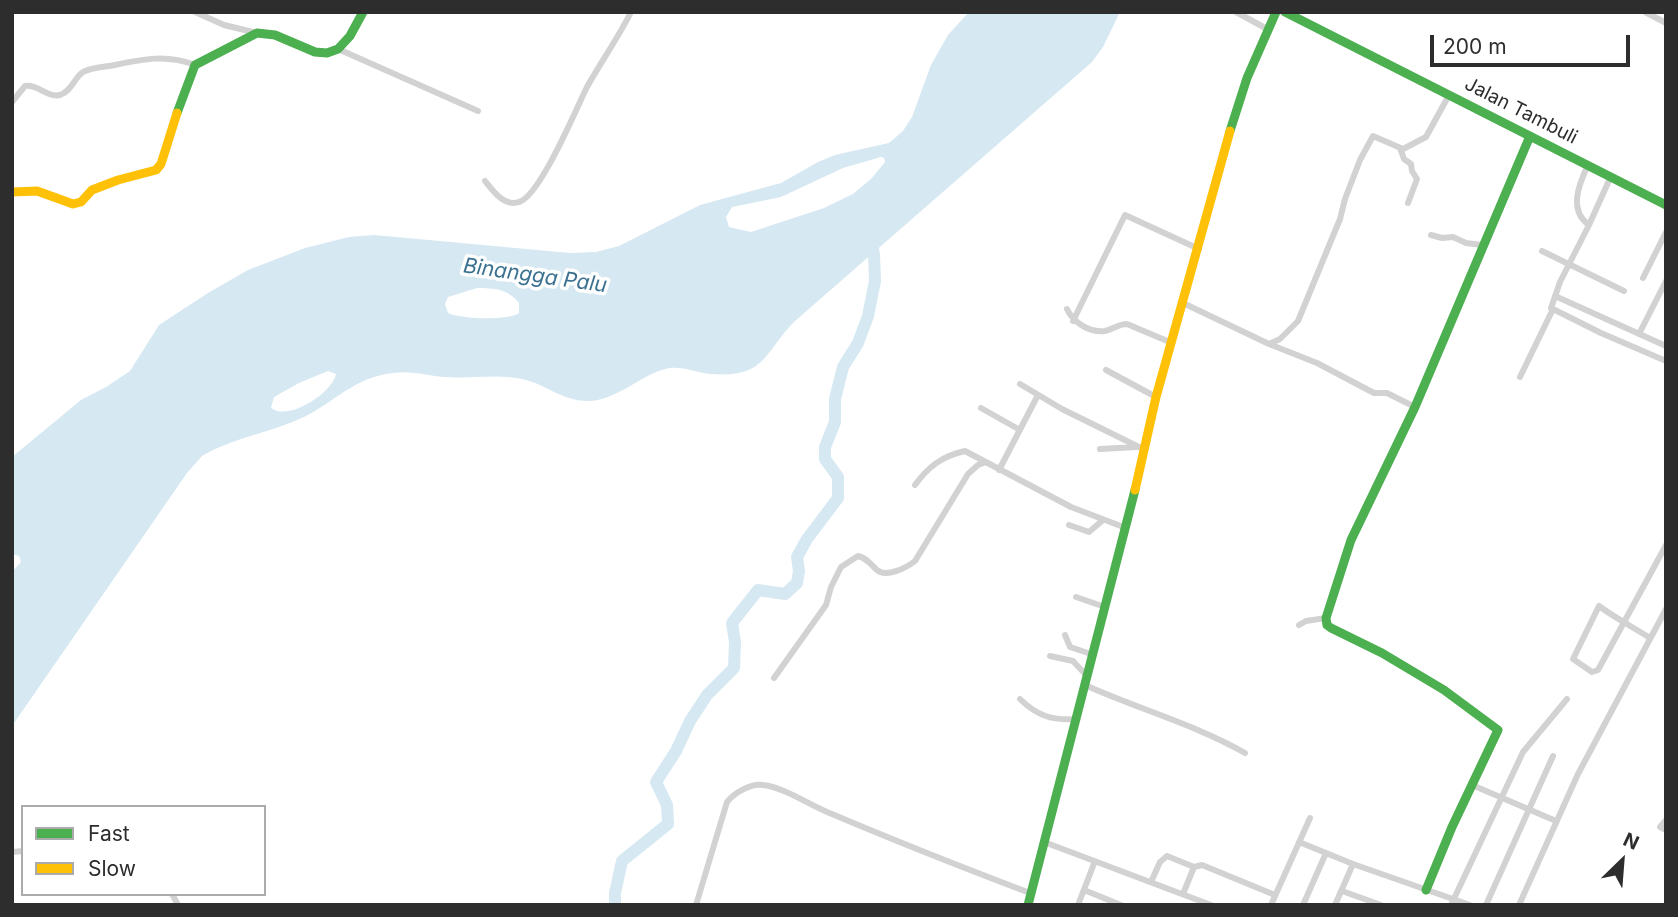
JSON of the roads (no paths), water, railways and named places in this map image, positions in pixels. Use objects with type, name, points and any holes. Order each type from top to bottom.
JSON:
[{"type":"street","points":[[195,12],[224,25],[268,34],[326,54],[338,49],[350,35],[363,12]]},
{"type":"street","points":[[485,181],[504,201],[517,203],[528,197],[551,163],[585,91],[631,12]]},
{"type":"street","points":[[1237,12],[1269,30]]},
{"type":"street","points":[[1028,905],[1091,654],[1126,528],[1142,448],[1156,397],[1237,106],[1276,12]]},
{"type":"street","name":"Jalan Tambuli","points":[[1285,12],[1666,205]]},
{"type":"street","points":[[1645,12],[1666,23]]},
{"type":"street","points":[[12,102],[25,86],[35,86],[47,93],[59,95],[69,89],[84,72],[135,60],[159,58],[195,65],[257,33]]},
{"type":"street","points":[[338,49],[478,111]]},
{"type":"street","points":[[12,192],[33,189],[48,192],[72,204],[81,202],[92,190],[156,170],[161,164],[183,93],[195,65]]},
{"type":"street","points":[[1269,344],[1280,339],[1298,321],[1340,219],[1360,160],[1373,136],[1400,148],[1426,137],[1449,95]]},
{"type":"street","points":[[1426,890],[1497,735],[1496,727],[1444,690],[1382,653],[1331,628],[1327,625],[1326,618],[1351,540],[1415,407],[1530,136]]},
{"type":"street","points":[[1400,148],[1417,179],[1408,203]]},
{"type":"street","points":[[1588,164],[1576,200],[1583,220],[1590,225]]},
{"type":"street","points":[[1520,377],[1611,176]]},
{"type":"street","points":[[1073,321],[1125,215],[1199,249]]},
{"type":"street","points":[[1643,278],[1666,232]]},
{"type":"street","points":[[1431,234],[1437,238],[1453,237],[1466,243],[1482,245]]},
{"type":"street","points":[[1542,251],[1624,292]]},
{"type":"street","points":[[1639,334],[1666,281]]},
{"type":"street","points":[[1555,296],[1666,346]]},
{"type":"street","points":[[1183,303],[1269,344],[1317,363],[1374,393],[1392,394],[1415,407]]},
{"type":"street","points":[[1067,309],[1073,321],[1100,331],[1126,324],[1172,343]]},
{"type":"street","points":[[1553,309],[1601,333],[1666,360]]},
{"type":"street","points":[[1106,370],[1156,397]]},
{"type":"street","points":[[1020,384],[1142,448]]},
{"type":"street","points":[[999,470],[1038,395]]},
{"type":"street","points":[[981,408],[1020,430]]},
{"type":"street","points":[[1100,449],[1142,448]]},
{"type":"street","points":[[915,485],[928,467],[965,452],[1071,508],[1126,528]]},
{"type":"street","points":[[774,678],[827,605],[831,587],[841,567],[858,556],[883,573],[907,567],[915,561],[968,474],[986,462]]},
{"type":"street","points":[[1069,525],[1089,532],[1103,520]]},
{"type":"street","points":[[1650,638],[1625,622],[1599,606],[1573,659],[1588,670],[1595,672],[1600,667],[1625,622],[1666,545]]},
{"type":"street","points":[[1076,597],[1105,607]]},
{"type":"street","points":[[1519,905],[1578,774],[1666,609]]},
{"type":"street","points":[[1299,625],[1306,621],[1326,618]]},
{"type":"street","points":[[1065,635],[1070,646],[1091,654]]},
{"type":"street","points":[[1049,656],[1073,662],[1085,680],[1116,699],[1177,720],[1245,753]]},
{"type":"street","points":[[1020,699],[1040,715],[1062,720],[1076,719]]},
{"type":"street","points":[[1452,902],[1528,745],[1567,699]]},
{"type":"street","points":[[1486,905],[1553,756]]},
{"type":"street","points":[[696,905],[727,802],[734,793],[759,784],[772,786],[948,863],[1030,894]]},
{"type":"street","points":[[1472,785],[1556,821]]},
{"type":"street","points":[[1271,905],[1310,818]]},
{"type":"street","points":[[1666,820],[1660,827],[1666,830]]},
{"type":"street","points":[[1044,842],[1183,894],[1190,901],[1211,905]]},
{"type":"street","points":[[1299,842],[1452,902],[1470,905]]},
{"type":"street","points":[[1303,905],[1326,853]]},
{"type":"street","points":[[1151,882],[1160,862],[1167,856],[1194,867],[1202,865],[1275,895]]},
{"type":"street","points":[[1079,905],[1095,861]]},
{"type":"street","points":[[1335,905],[1353,864]]},
{"type":"street","points":[[1183,894],[1194,867]]},
{"type":"street","points":[[1084,890],[1121,905]]},
{"type":"street","points":[[1342,891],[1381,905]]},
{"type":"water","name":"Binangga Palu","points":[[969,12],[1120,12],[1103,47],[1092,62],[795,321],[754,367],[729,374],[669,368],[612,395],[591,401],[572,399],[516,378],[456,377],[406,372],[380,375],[357,384],[304,417],[224,445],[202,456],[187,473],[12,726],[12,572],[21,562],[19,556],[12,554],[12,457],[81,400],[130,371],[159,325],[248,270],[305,248],[349,237],[374,235],[570,253],[596,252],[619,246],[700,205],[781,183],[835,155],[889,143],[903,131],[912,117],[931,65],[948,35]],"holes":[[[881,157],[885,162],[872,178],[853,194],[824,208],[751,232],[729,227],[726,217],[732,207],[781,197],[843,168]],[[477,288],[500,290],[519,303],[519,313],[495,318],[454,315],[448,313],[445,304],[448,297]],[[328,371],[336,374],[327,389],[309,403],[288,411],[271,408],[274,397]]]},
{"type":"waterway","points":[[615,905],[622,861],[668,824],[667,805],[656,782],[707,695],[734,668],[735,642],[732,623],[758,590],[785,594],[797,583],[797,557],[838,498],[838,477],[825,459],[825,447],[835,422],[835,399],[843,367],[858,343],[868,316],[875,281],[870,237]]}]
